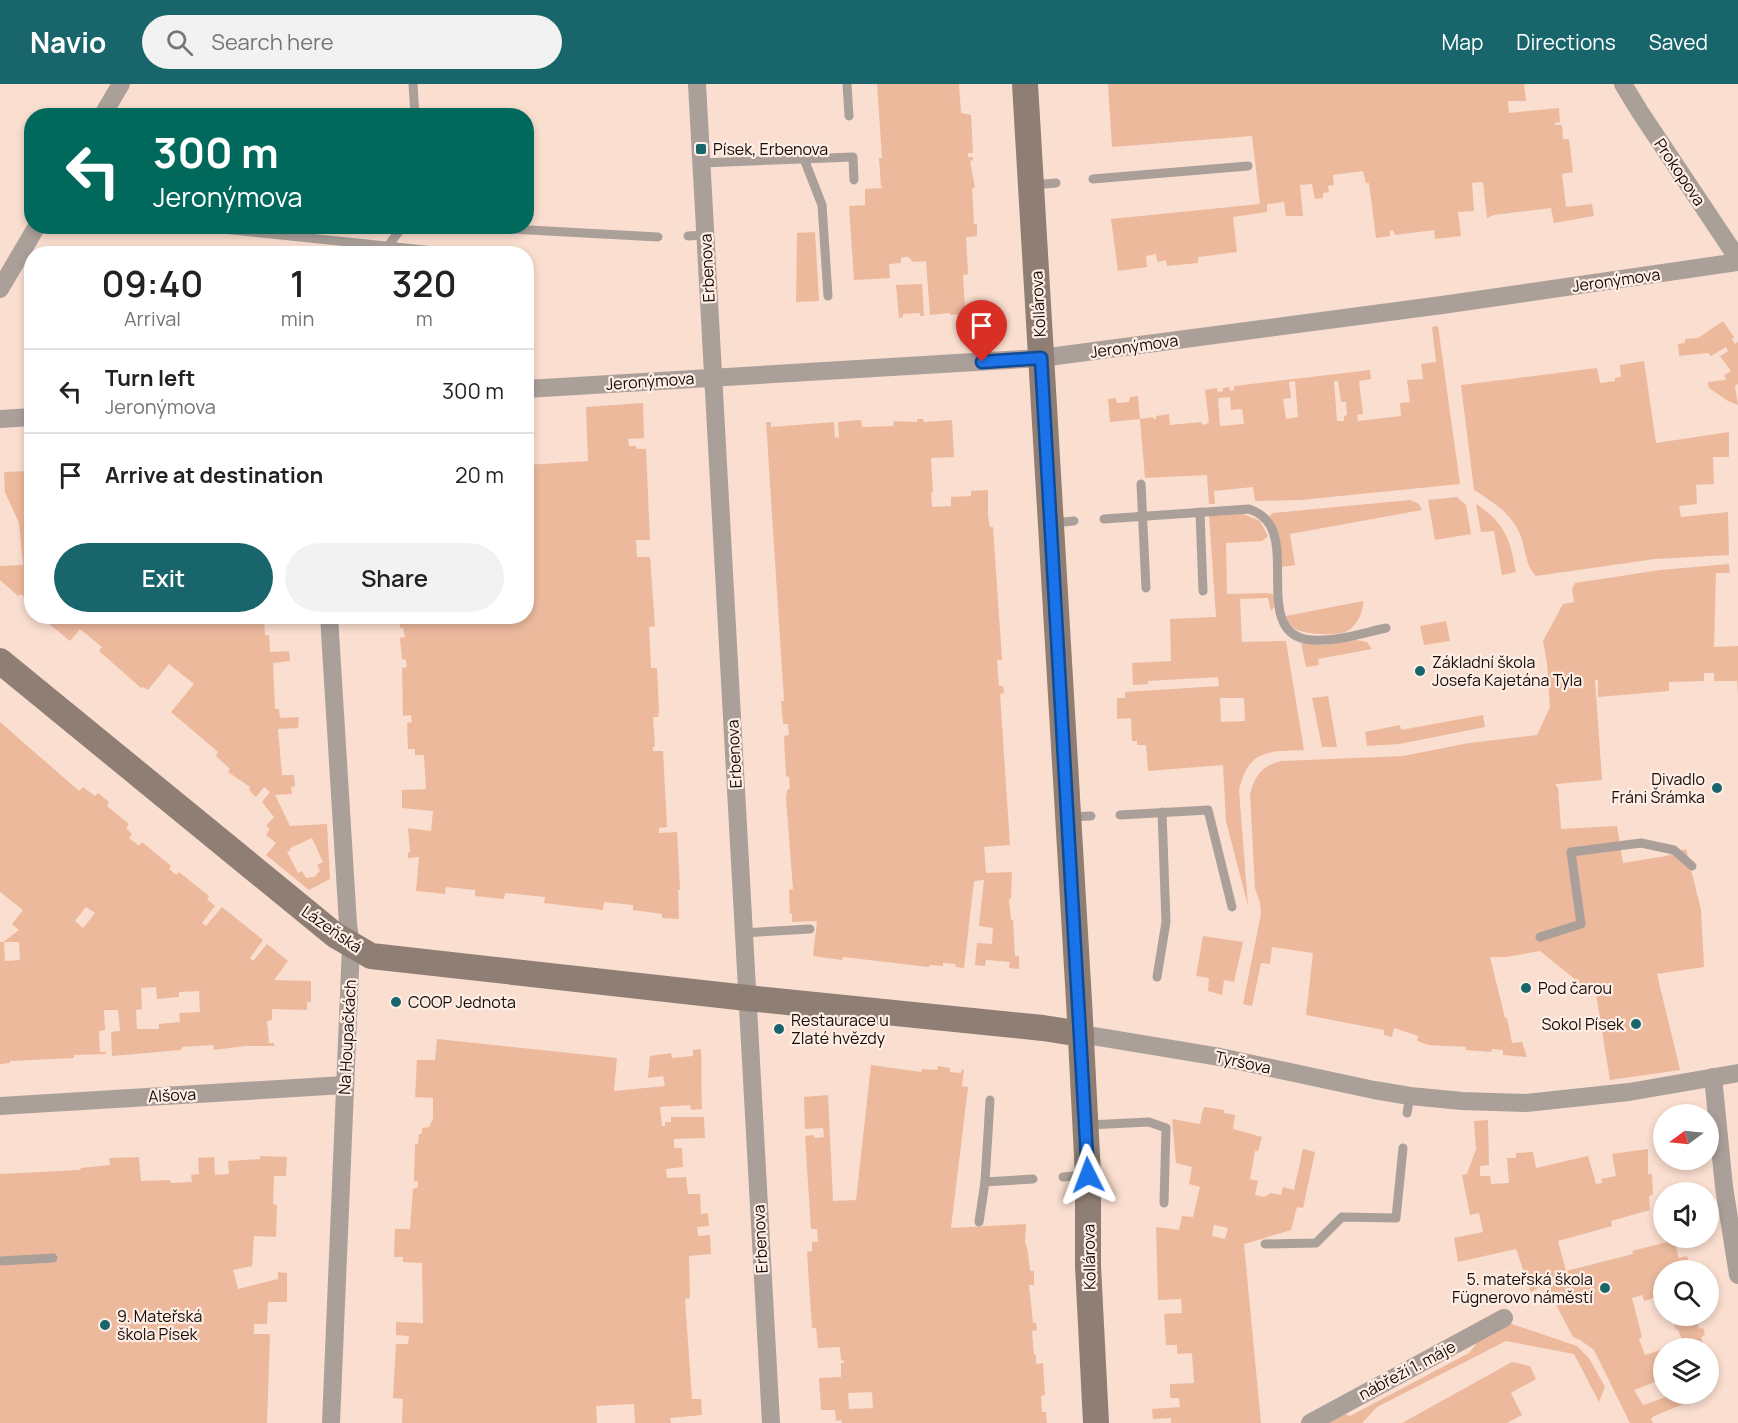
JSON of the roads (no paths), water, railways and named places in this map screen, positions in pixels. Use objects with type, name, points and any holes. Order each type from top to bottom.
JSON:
[{"type":"main road","name":"Kollárova","points":[[1025,84],[1043,184],[1041,358],[1062,522],[1079,817],[1081,1034],[1085,1125],[1075,1176],[1088,1266],[1096,1423]]},
{"type":"main road","name":"Lázeňská","points":[[0,661],[326,928],[351,946],[371,956],[747,998]]},
{"type":"main road","name":"Tyršova","points":[[747,998],[1043,1028],[1081,1034]]},
{"type":"street","points":[[107,108],[121,84]]},
{"type":"street","name":"Erbenova","points":[[697,84],[702,163],[697,235],[713,377],[771,1423]]},
{"type":"street","name":"Prokopova","points":[[1623,84],[1738,260]]},
{"type":"street","points":[[0,289],[24,248]]},
{"type":"street","name":"Jeronýmova","points":[[534,388],[1041,358],[1430,306],[1738,260]]},
{"type":"street","points":[[0,419],[24,418]]},
{"type":"street","name":"Na Houpačkách","points":[[329,624],[351,946],[331,1423]]},
{"type":"street","name":"Tyršova","points":[[1081,1034],[1220,1057],[1409,1105],[1462,1101],[1526,1103],[1629,1092],[1738,1073]]},
{"type":"street","points":[[1713,1077],[1724,1187],[1738,1275]]},
{"type":"street","name":"Alšova","points":[[0,1106],[344,1085]]},
{"type":"street","name":"nábřeží 1. máje","points":[[1311,1423],[1504,1318]]},
{"type":"lane","points":[[413,84],[414,108]]},
{"type":"lane","points":[[847,84],[849,116]]},
{"type":"lane","points":[[702,163],[853,157],[854,180]]},
{"type":"lane","points":[[804,159],[822,205],[828,296]]},
{"type":"lane","points":[[1093,179],[1248,166]]},
{"type":"lane","points":[[534,230],[658,237]]},
{"type":"lane","points":[[272,234],[388,246],[397,234]]},
{"type":"lane","points":[[1141,484],[1146,588]]},
{"type":"lane","points":[[1104,519],[1249,509],[1258,512],[1270,525],[1275,542],[1280,608],[1288,631],[1296,638],[1313,641],[1341,638],[1386,628]]},
{"type":"lane","points":[[1200,512],[1203,591]]},
{"type":"lane","points":[[1120,815],[1209,810],[1232,907]]},
{"type":"lane","points":[[1157,978],[1166,922],[1162,812]]},
{"type":"lane","points":[[1540,937],[1581,924],[1571,852],[1641,843],[1674,850],[1692,866]]},
{"type":"lane","points":[[743,933],[810,929]]},
{"type":"lane","points":[[979,1222],[985,1182],[990,1100]]},
{"type":"lane","points":[[1085,1125],[1149,1122],[1166,1128],[1164,1203]]},
{"type":"lane","points":[[1265,1244],[1316,1243],[1342,1217],[1396,1218],[1403,1148]]},
{"type":"lane","points":[[985,1182],[1034,1179]]},
{"type":"lane","points":[[0,1261],[53,1258]]},
{"type":"place","name":"Písek, Erbenova","points":[[701,149]]},
{"type":"place","name":"Základní škola Josefa Kajetána Tyla","points":[[1420,671]]},
{"type":"place","name":"Divadlo Fráni Šrámka","points":[[1717,788]]},
{"type":"place","name":"Pod čarou","points":[[1526,988]]},
{"type":"place","name":"COOP Jednota","points":[[396,1002]]},
{"type":"place","name":"Sokol Písek","points":[[1636,1024]]},
{"type":"place","name":"Restaurace u Zlaté hvězdy","points":[[779,1029]]},
{"type":"place","name":"5. mateřská škola Fügnerovo náměstí","points":[[1605,1288]]},
{"type":"place","name":"9. Mateřská škola Písek","points":[[105,1325]]}]
